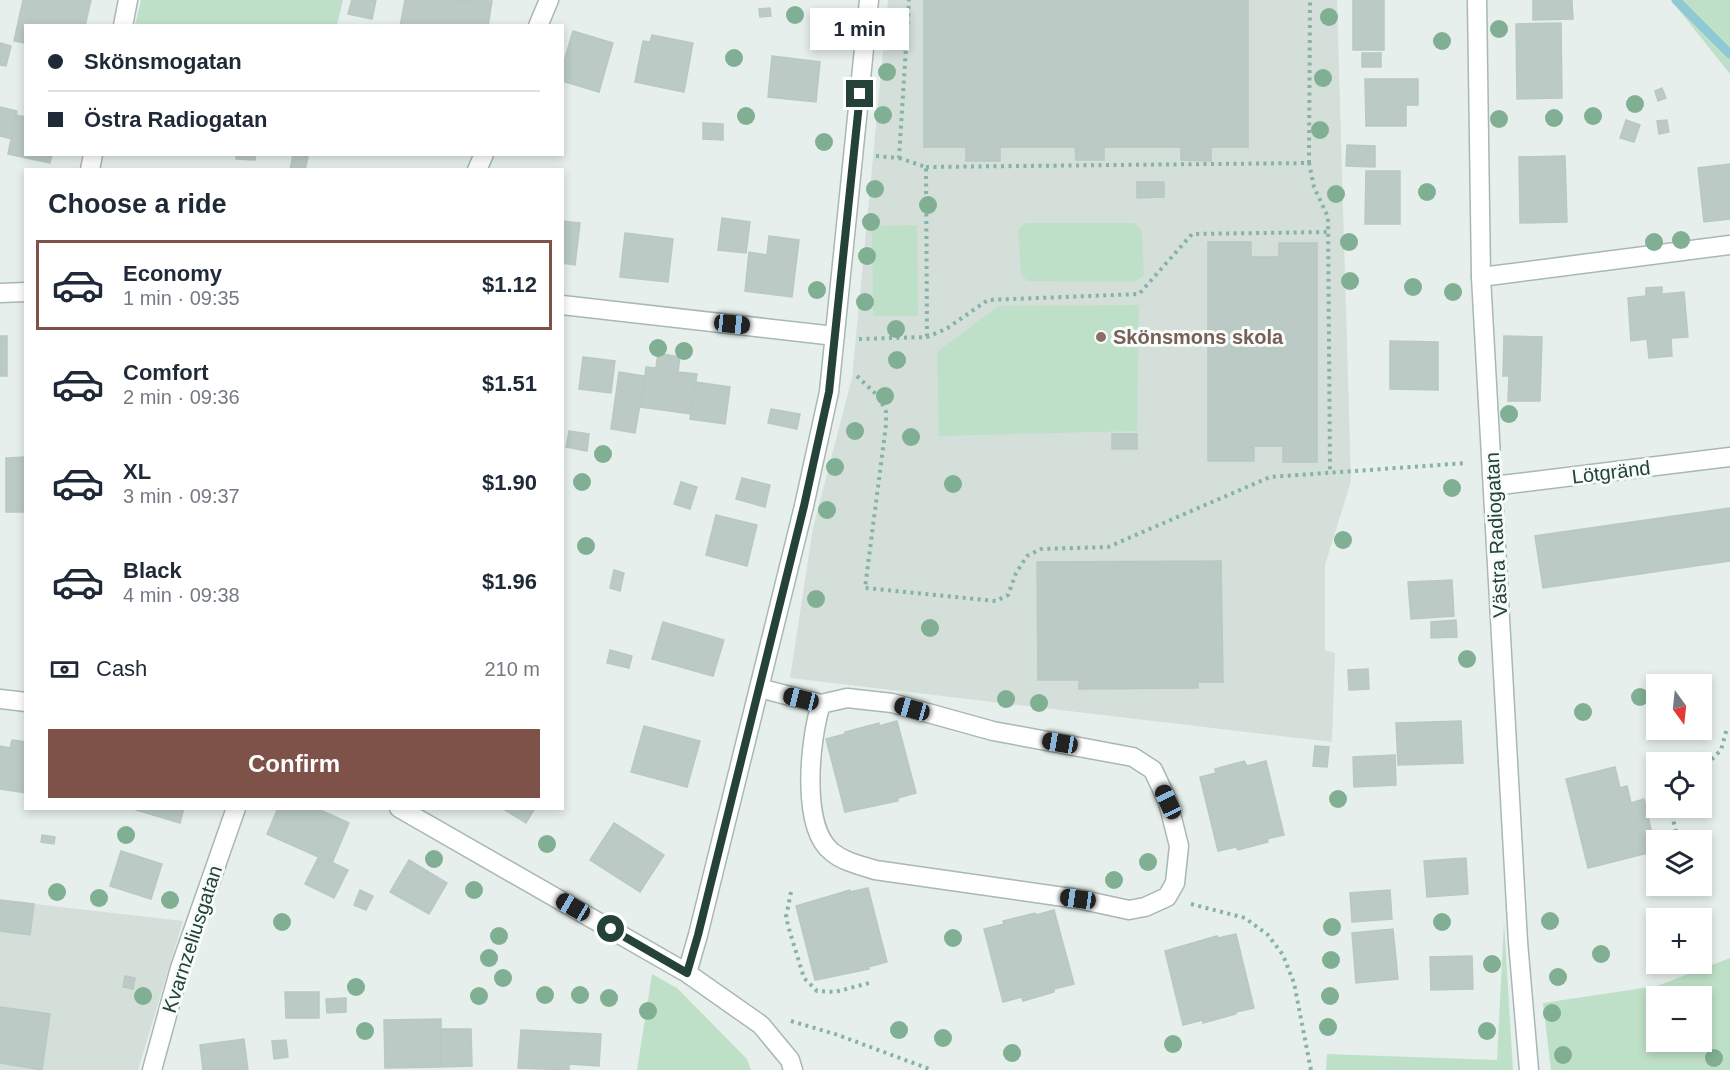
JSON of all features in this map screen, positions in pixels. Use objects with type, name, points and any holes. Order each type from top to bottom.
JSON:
[{"type":"street","points":[[123,24],[128,0]]},
{"type":"street","points":[[539,24],[549,0]]},
{"type":"street","points":[[687,973],[804,506],[829,392],[869,0]]},
{"type":"street","name":"Västra Radiogatan","points":[[1477,0],[1481,277],[1518,942],[1529,1070]]},
{"type":"street","points":[[1481,277],[1730,245]]},
{"type":"street","points":[[0,293],[24,292]]},
{"type":"street","points":[[564,306],[835,336]]},
{"type":"street","name":"Lötgränd","points":[[1493,486],[1730,457]]},
{"type":"street","points":[[759,688],[822,704],[847,698],[892,703],[993,731],[1133,757],[1153,770],[1168,802],[1179,846],[1175,883],[1167,897],[1145,907],[1129,910],[1078,899],[875,870],[848,861],[830,851],[817,828],[813,806],[810,779],[813,743],[822,704]]},
{"type":"street","name":"Kvarnzeliusgatan","points":[[152,1070],[180,968],[235,810]]},
{"type":"street","points":[[402,810],[687,973],[761,1025],[790,1060],[793,1070]]},
{"type":"path","points":[[899,158],[909,0]]},
{"type":"path","points":[[1310,0],[1309,163],[1314,187],[1328,217],[1329,232],[1330,473]]},
{"type":"path","points":[[854,153],[899,158],[926,167],[1309,163]]},
{"type":"path","points":[[926,167],[927,337]]},
{"type":"path","points":[[835,336],[859,339],[927,337],[946,329],[988,300],[1139,294],[1192,234],[1329,232]]},
{"type":"path","points":[[858,349],[859,339]]},
{"type":"path","points":[[857,368],[857,378],[866,383],[879,397],[886,412],[865,588],[996,601],[1008,595],[1016,573],[1027,556],[1041,549],[1108,547],[1270,477],[1491,461]]},
{"type":"path","points":[[1712,759],[1721,750],[1727,728]]},
{"type":"path","points":[[791,892],[786,916],[804,978],[817,991],[835,992],[873,982]]},
{"type":"path","points":[[1167,897],[1214,912],[1245,918],[1268,934],[1283,955],[1294,983],[1311,1070]]},
{"type":"path","points":[[790,1021],[838,1035],[932,1070]]},
{"type":"shaded area","name":"Skönsmons skola","points":[[888,0],[1337,0],[1351,481],[1325,565],[1325,650],[1335,653],[1332,742],[790,678],[813,528],[852,378]]},
{"type":"shaded area","points":[[0,900],[183,921],[138,1070],[0,1070]]},
{"type":"green space","points":[[141,0],[343,0],[337,24],[135,24]]},
{"type":"green space","points":[[1671,0],[1730,0],[1730,74]]},
{"type":"green space","points":[[1026,223],[1134,223],[1142,230],[1144,275],[1135,282],[1027,281],[1021,274],[1018,229]]},
{"type":"green space","points":[[917,225],[918,316],[873,316],[872,226]]},
{"type":"green space","points":[[1139,305],[1137,431],[939,436],[937,352],[998,306]]},
{"type":"green space","points":[[1504,922],[1513,1070],[1326,1070],[1327,1054],[1497,1060]]},
{"type":"green space","points":[[1730,958],[1730,1070],[1551,1070],[1543,1003],[1646,988],[1646,1052],[1712,1052],[1712,986],[1657,986],[1688,974],[1712,974],[1712,965]]},
{"type":"green space","points":[[652,974],[677,988],[747,1059],[751,1070],[637,1070]]},
{"type":"building","points":[[23,0],[91,0],[85,24],[24,24],[24,43],[14,41]]},
{"type":"building","points":[[352,0],[376,0],[372,19],[348,14]]},
{"type":"building","points":[[405,0],[492,1],[488,24],[400,24]]},
{"type":"building","points":[[924,0],[1248,0],[1248,147],[924,147]]},
{"type":"building","points":[[1353,0],[1384,0],[1384,50],[1353,50]]},
{"type":"building","points":[[1533,0],[1572,0],[1573,19],[1533,20]]},
{"type":"building","points":[[770,8],[771,16],[760,17],[759,9]]},
{"type":"building","points":[[1561,23],[1562,98],[1517,99],[1516,24]]},
{"type":"building","points":[[573,31],[613,43],[599,92],[564,82],[564,61]]},
{"type":"building","points":[[652,35],[693,43],[684,92],[635,82],[643,41],[650,42]]},
{"type":"building","points":[[0,43],[11,46],[6,66],[0,65]]},
{"type":"building","points":[[1362,53],[1381,53],[1381,67],[1362,67]]},
{"type":"building","points":[[772,56],[820,62],[816,102],[768,97]]},
{"type":"building","points":[[1365,79],[1418,79],[1418,105],[1406,105],[1406,126],[1366,126]]},
{"type":"building","points":[[1662,88],[1666,98],[1658,101],[1655,91]]},
{"type":"building","points":[[0,107],[17,111],[12,139],[0,136]]},
{"type":"building","points":[[16,115],[24,117],[24,156],[52,156],[50,163],[8,154]]},
{"type":"building","points":[[1626,120],[1640,125],[1634,142],[1620,138]]},
{"type":"building","points":[[1667,120],[1669,132],[1659,134],[1657,121]]},
{"type":"building","points":[[703,123],[723,124],[723,140],[703,139]]},
{"type":"building","points":[[1347,145],[1375,146],[1375,167],[1346,166]]},
{"type":"building","points":[[966,147],[1000,147],[1000,161],[966,161]]},
{"type":"building","points":[[1075,147],[1104,147],[1104,160],[1076,160]]},
{"type":"building","points":[[1181,147],[1211,147],[1211,161],[1181,160]]},
{"type":"building","points":[[236,156],[256,156],[255,160],[236,159]]},
{"type":"building","points":[[293,156],[308,157],[305,168],[290,168]]},
{"type":"building","points":[[1565,156],[1567,222],[1520,223],[1519,157]]},
{"type":"building","points":[[1730,164],[1730,219],[1704,222],[1698,168]]},
{"type":"building","points":[[1366,171],[1400,171],[1400,224],[1365,224]]},
{"type":"building","points":[[1137,182],[1164,182],[1164,197],[1137,198]]},
{"type":"building","points":[[722,218],[750,222],[746,253],[718,250]]},
{"type":"building","points":[[564,221],[580,223],[575,265],[564,263]]},
{"type":"building","points":[[625,233],[673,239],[668,282],[620,277]]},
{"type":"building","points":[[769,236],[799,240],[792,297],[745,291],[749,252],[767,255]]},
{"type":"building","points":[[1208,242],[1251,242],[1251,257],[1279,257],[1279,243],[1317,243],[1317,462],[1283,462],[1283,446],[1254,446],[1254,461],[1208,461]]},
{"type":"building","points":[[1662,287],[1662,294],[1684,292],[1688,337],[1671,338],[1672,356],[1649,358],[1647,339],[1631,341],[1628,298],[1646,296],[1646,288]]},
{"type":"building","points":[[0,336],[7,336],[7,376],[0,376]]},
{"type":"building","points":[[1504,336],[1542,337],[1540,401],[1508,401],[1509,376],[1503,376]]},
{"type":"building","points":[[1390,341],[1438,342],[1438,390],[1390,389]]},
{"type":"building","points":[[658,353],[680,357],[678,372],[697,374],[691,414],[641,407],[646,367],[656,368]]},
{"type":"building","points":[[583,357],[615,361],[611,393],[579,389]]},
{"type":"building","points":[[619,372],[645,376],[635,433],[611,429]]},
{"type":"building","points":[[695,382],[730,387],[725,424],[690,419]]},
{"type":"building","points":[[771,409],[800,414],[797,429],[768,423]]},
{"type":"building","points":[[569,431],[589,434],[587,451],[566,447]]},
{"type":"building","points":[[1112,434],[1137,434],[1137,449],[1112,449]]},
{"type":"building","points":[[24,457],[24,512],[6,512],[6,458]]},
{"type":"building","points":[[742,478],[770,485],[765,507],[736,499]]},
{"type":"building","points":[[681,482],[697,487],[690,509],[674,504]]},
{"type":"building","points":[[1730,508],[1730,561],[1543,588],[1535,536]]},
{"type":"building","points":[[716,515],[757,525],[747,566],[706,555]]},
{"type":"building","points":[[1221,561],[1223,682],[1198,682],[1198,688],[1079,689],[1079,680],[1038,680],[1037,562]]},
{"type":"building","points":[[614,570],[624,573],[620,591],[610,588]]},
{"type":"building","points":[[1452,580],[1454,616],[1411,619],[1408,582]]},
{"type":"building","points":[[1456,620],[1457,637],[1431,638],[1431,622]]},
{"type":"building","points":[[663,622],[724,640],[713,676],[652,659]]},
{"type":"building","points":[[610,650],[632,656],[629,668],[607,663]]},
{"type":"building","points":[[1368,669],[1369,689],[1349,690],[1348,670]]},
{"type":"building","points":[[897,721],[916,793],[898,798],[898,801],[845,812],[826,739],[879,723],[879,726]]},
{"type":"building","points":[[1461,721],[1463,763],[1398,765],[1396,723]]},
{"type":"building","points":[[644,726],[700,741],[687,787],[631,772]]},
{"type":"building","points":[[12,740],[24,742],[24,793],[0,789],[0,746],[10,748]]},
{"type":"building","points":[[1315,746],[1329,747],[1327,767],[1313,766]]},
{"type":"building","points":[[1395,755],[1396,785],[1354,787],[1353,757]]},
{"type":"building","points":[[1244,761],[1247,766],[1266,761],[1284,835],[1238,850],[1236,847],[1218,851],[1200,777],[1216,773],[1215,769]]},
{"type":"building","points":[[1615,767],[1620,788],[1627,786],[1631,803],[1644,799],[1646,818],[1648,818],[1651,830],[1646,830],[1646,854],[1588,868],[1566,779]]},
{"type":"building","points":[[137,810],[183,810],[180,823]]},
{"type":"building","points":[[277,810],[320,810],[349,823],[332,863],[267,834]]},
{"type":"building","points":[[505,810],[534,810],[526,823]]},
{"type":"building","points":[[614,823],[664,855],[640,892],[590,860]]},
{"type":"building","points":[[42,835],[55,837],[54,844],[41,842]]},
{"type":"building","points":[[121,851],[162,864],[151,899],[110,886]]},
{"type":"building","points":[[319,856],[348,870],[334,898],[305,884]]},
{"type":"building","points":[[1466,858],[1468,894],[1427,897],[1424,861]]},
{"type":"building","points":[[409,860],[447,883],[429,914],[390,892]]},
{"type":"building","points":[[868,888],[887,962],[868,967],[869,969],[815,980],[796,906],[850,890],[850,892]]},
{"type":"building","points":[[360,890],[373,896],[366,910],[354,905]]},
{"type":"building","points":[[1390,890],[1392,919],[1352,922],[1350,893]]},
{"type":"building","points":[[0,900],[34,904],[30,935],[0,931]]},
{"type":"building","points":[[1054,910],[1074,984],[1023,1001],[1022,997],[1003,1002],[984,929],[1004,924],[1003,921]]},
{"type":"building","points":[[1393,929],[1398,979],[1356,983],[1352,933]]},
{"type":"building","points":[[1236,934],[1254,1008],[1203,1023],[1203,1020],[1183,1025],[1165,951],[1217,936],[1218,938]]},
{"type":"building","points":[[1472,956],[1473,989],[1431,990],[1430,957]]},
{"type":"building","points":[[125,976],[135,978],[133,989],[123,987]]},
{"type":"building","points":[[285,992],[319,992],[319,1018],[286,1018]]},
{"type":"building","points":[[346,998],[346,1012],[327,1013],[326,999]]},
{"type":"building","points":[[0,1007],[50,1014],[42,1070],[0,1063]]},
{"type":"building","points":[[441,1019],[441,1067],[385,1068],[384,1020]]},
{"type":"building","points":[[441,1029],[471,1029],[472,1066],[441,1067]]},
{"type":"building","points":[[521,1030],[601,1034],[599,1066],[569,1064],[569,1070],[518,1068]]},
{"type":"building","points":[[244,1039],[248,1070],[203,1070],[200,1045]]},
{"type":"building","points":[[286,1040],[288,1057],[274,1059],[272,1041]]},
{"type":"waterway","points":[[1676,0],[1730,54]]},
{"type":"place","name":"Skönsmons skola","points":[[1101,337]]},
{"type":"route","points":[[611,929],[687,973],[804,506],[829,392],[860,94]]}]
